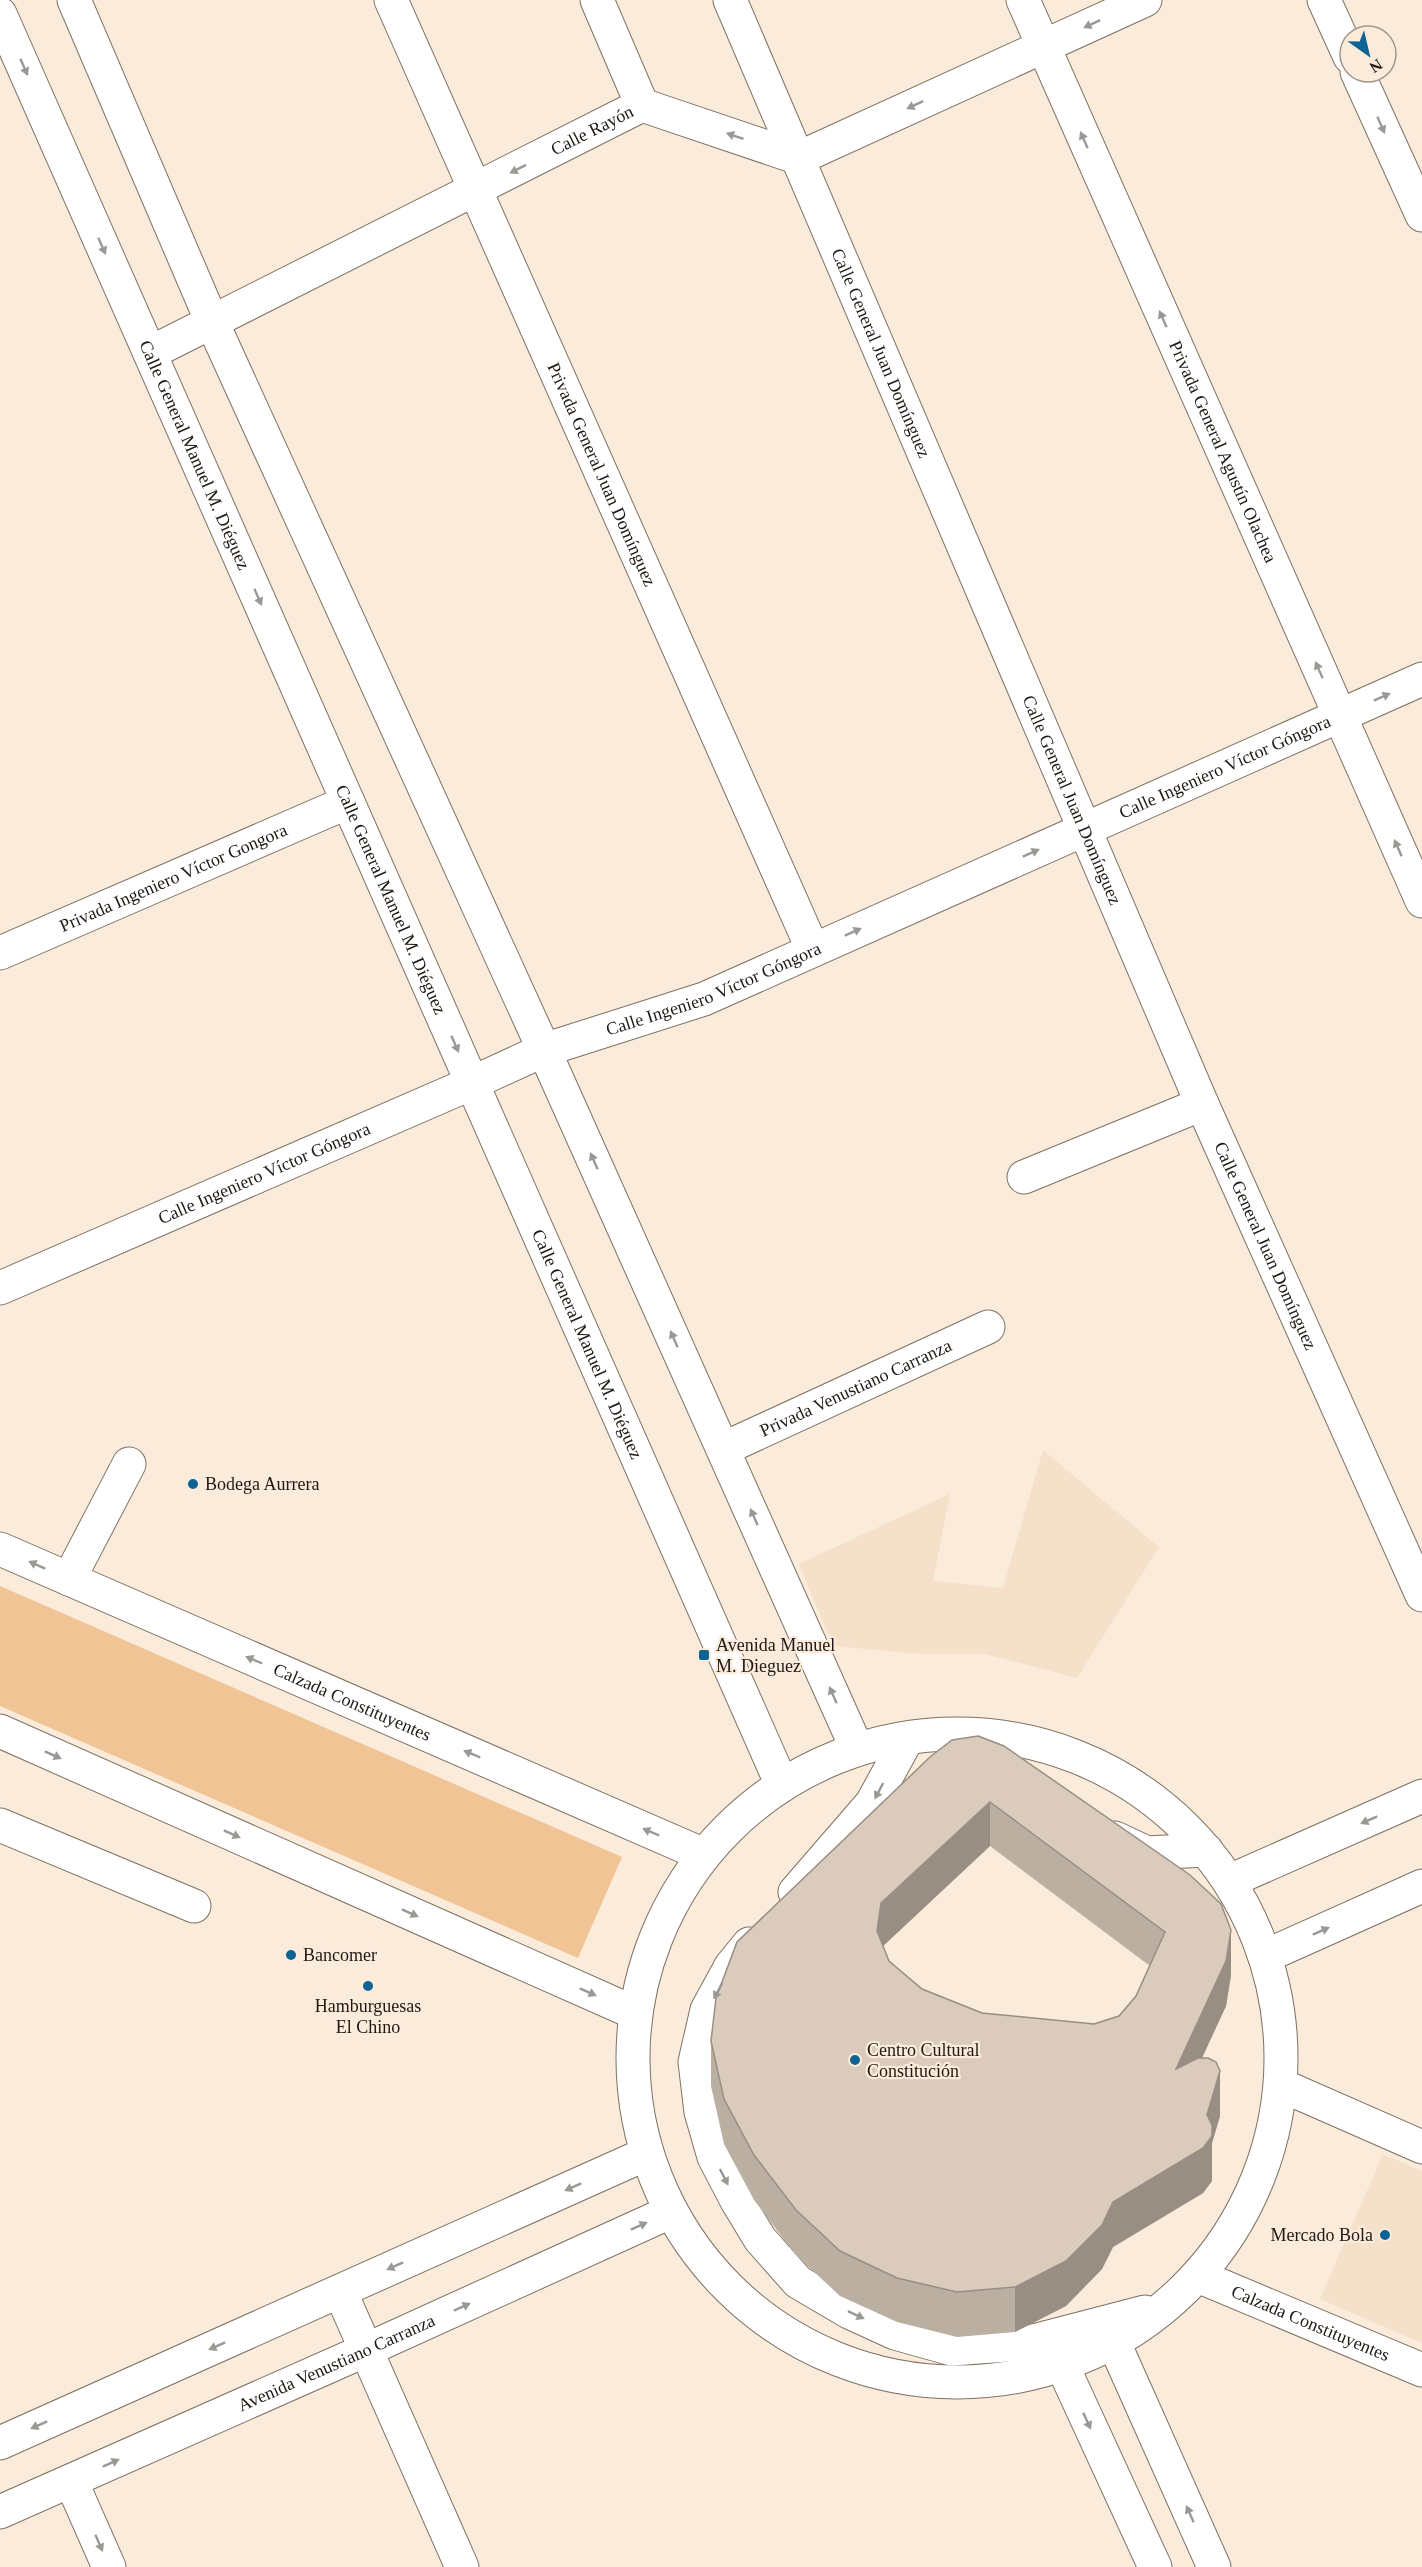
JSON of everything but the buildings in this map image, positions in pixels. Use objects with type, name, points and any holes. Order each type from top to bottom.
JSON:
[{"type":"street","points":[[74,0],[212,322],[544,1050],[857,1749]]},
{"type":"street","name":"Privada General Juan Domínguez","points":[[390,0],[813,950]]},
{"type":"street","points":[[597,0],[642,105]]},
{"type":"street","name":"Calle General Juan Domínguez","points":[[730,0],[1202,1104],[1422,1595]]},
{"type":"street","name":"Privada General Agustín Olachea","points":[[1023,0],[1422,901]]},
{"type":"street","points":[[799,158],[1145,0]]},
{"type":"street","points":[[1324,0],[1338,31]]},
{"type":"street","name":"Calle General Manuel M. Diéguez","points":[[0,14],[782,1785]]},
{"type":"street","points":[[1362,84],[1422,215]]},
{"type":"street","name":"Calle Rayón","points":[[150,353],[642,105],[799,158]]},
{"type":"street","name":"Calle Ingeniero Víctor Góngora","points":[[0,1288],[544,1050],[704,999],[1422,679]]},
{"type":"street","name":"Privada Ingeniero Víctor Gongora","points":[[0,953],[348,802]]},
{"type":"street","points":[[1024,1177],[1202,1104]]},
{"type":"street","name":"Privada Venustiano Carranza","points":[[723,1449],[988,1327]]},
{"type":"street","points":[[69,1579],[129,1464]]},
{"type":"street","name":"Calzada Constituyentes","points":[[1,1548],[704,1855]]},
{"type":"street","points":[[0,1731],[635,2013]]},
{"type":"street","points":[[941,1733],[965,1734],[1026,1740],[1107,1768],[1177,1815],[1232,1880],[1268,1955],[1282,2020],[1283,2086],[1257,2188],[1198,2276],[1114,2343],[1063,2367],[1004,2383],[943,2382],[860,2369],[784,2334],[719,2280],[670,2212],[646,2154],[629,2067],[635,2013],[649,1957],[672,1903],[704,1855],[745,1813],[782,1785],[857,1749],[941,1733]]},
{"type":"street","points":[[965,1734],[997,1766]]},
{"type":"street","points":[[907,1739],[872,1803],[731,1966],[707,2010],[695,2062],[701,2112],[714,2157],[760,2239],[798,2282],[849,2312],[886,2329],[952,2349],[1022,2344],[1155,2310]]},
{"type":"street","points":[[1232,1880],[1422,1796]]},
{"type":"street","points":[[0,1825],[194,1906]]},
{"type":"street","points":[[1093,1828],[1147,1853],[1206,1850]]},
{"type":"street","points":[[1268,1955],[1422,1886]]},
{"type":"street","points":[[1283,2086],[1422,2147]]},
{"type":"street","points":[[0,2443],[646,2154]]},
{"type":"street","name":"Avenida Venustiano Carranza","points":[[0,2512],[670,2212]]},
{"type":"street","name":"Calzada Constituyentes","points":[[1198,2276],[1422,2370]]},
{"type":"street","points":[[340,2291],[462,2567]]},
{"type":"street","points":[[1114,2343],[1214,2567]]},
{"type":"street","points":[[1063,2367],[1155,2567]]},
{"type":"street","points":[[71,2481],[109,2567]]},
{"type":"shaded area","points":[[1043,1450],[1159,1547],[1077,1678],[985,1654],[920,1654],[833,1646],[799,1564],[950,1494],[933,1581],[1003,1588]]},
{"type":"shaded area","points":[[0,1586],[622,1857],[578,1958],[0,1706]]},
{"type":"shaded area","name":"Mercado Bola","points":[[1383,2154],[1422,2171],[1422,2343],[1320,2299]]},
{"type":"place","name":"Bodega Aurrera","points":[[193,1484]]},
{"type":"place","name":"Avenida Manuel M. Dieguez","points":[[704,1655]]},
{"type":"place","name":"Bancomer","points":[[291,1955]]},
{"type":"place","name":"Hamburguesas El Chino","points":[[368,1986]]},
{"type":"place","name":"Centro Cultural Constitución","points":[[855,2060]]},
{"type":"place","name":"Mercado Bola","points":[[1385,2235]]}]
